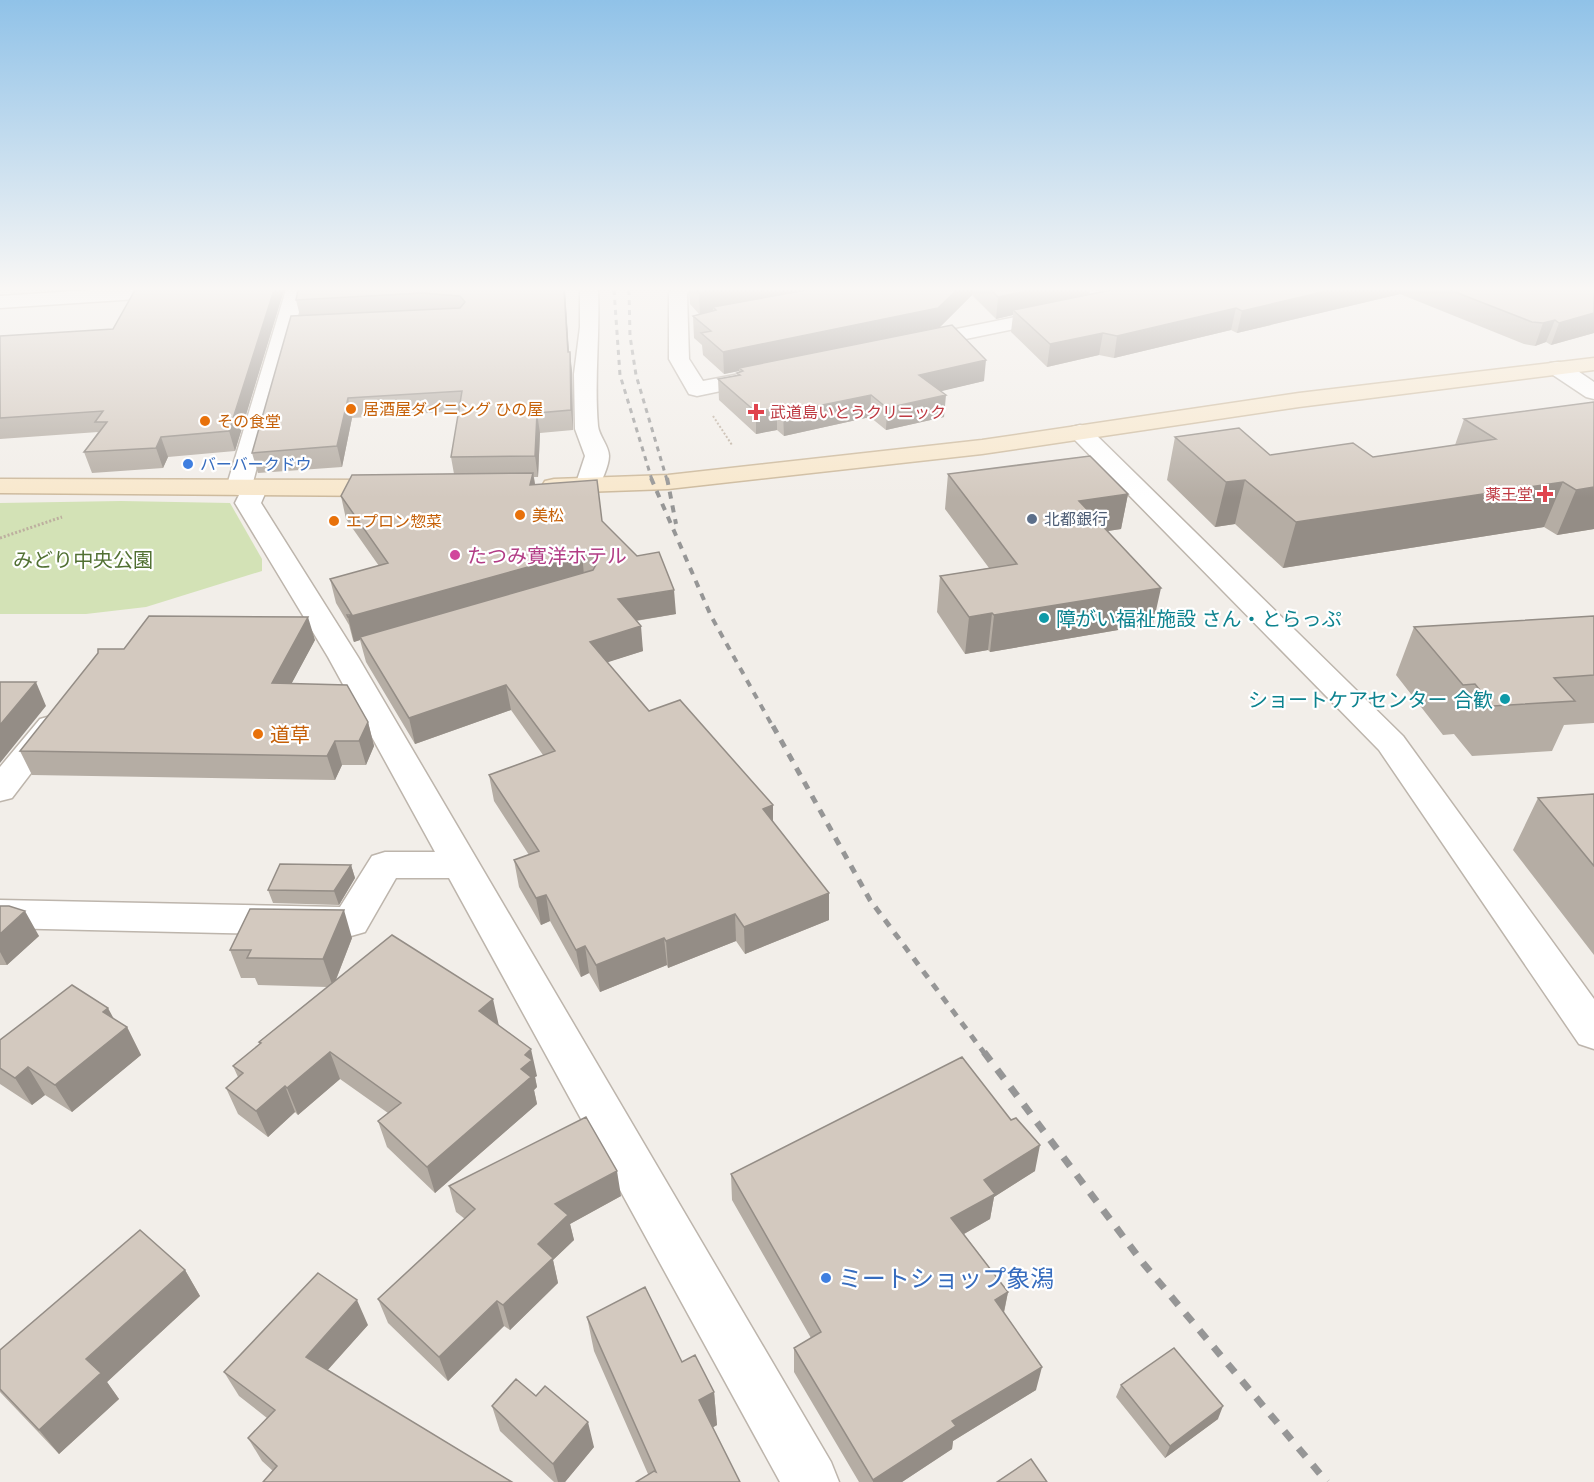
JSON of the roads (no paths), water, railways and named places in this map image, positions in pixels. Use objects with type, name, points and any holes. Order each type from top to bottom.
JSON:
[{"type":"street","points":[[286,359],[246,489],[249,503],[354,654],[459,865],[811,1482]]},
{"type":"street","points":[[587,359],[587,429],[597,456],[587,486]]},
{"type":"street","points":[[679,359],[697,389],[777,372]]},
{"type":"street","points":[[528,487],[668,482],[982,447],[1299,400],[1594,364]]},
{"type":"street","points":[[1558,368],[1594,392]]},
{"type":"street","points":[[1080,432],[1391,743],[1594,1032]]},
{"type":"street","points":[[0,486],[409,488]]},
{"type":"street","points":[[0,789],[70,701]]},
{"type":"street","points":[[0,914],[351,922],[386,865],[459,865]]},
{"type":"railway","points":[[619,359],[620,375],[652,480]]},
{"type":"railway","points":[[634,359],[636,375],[667,480]]},
{"type":"railway","points":[[651,478],[711,616],[773,727]]},
{"type":"railway","points":[[667,478],[676,524]]},
{"type":"railway","points":[[773,726],[870,900],[985,1054]]},
{"type":"railway","points":[[984,1052],[1143,1263],[1327,1482]]},
{"type":"place","name":"居酒屋ダイニング ひの屋","points":[[351,409]]},
{"type":"place","name":"武道島いとうクリニック","points":[[756,412]]},
{"type":"place","name":"その食堂","points":[[205,421]]},
{"type":"place","name":"バーバークドウ","points":[[188,464]]},
{"type":"place","name":"薬王堂","points":[[1545,494]]},
{"type":"place","name":"美松","points":[[520,515]]},
{"type":"place","name":"北都銀行","points":[[1032,519]]},
{"type":"place","name":"エプロン惣菜","points":[[334,521]]},
{"type":"place","name":"たつみ寛洋ホテル","points":[[455,555]]},
{"type":"place","name":"障がい福祉施設 さん・とらっぷ","points":[[1044,618]]},
{"type":"place","name":"ショートケアセンター 合歓","points":[[1505,699]]},
{"type":"place","name":"道草","points":[[258,734]]},
{"type":"place","name":"ミートショップ象潟","points":[[826,1278]]},
{"type":"park label","name":"みどり中央公園","points":[[83,559]]}]
